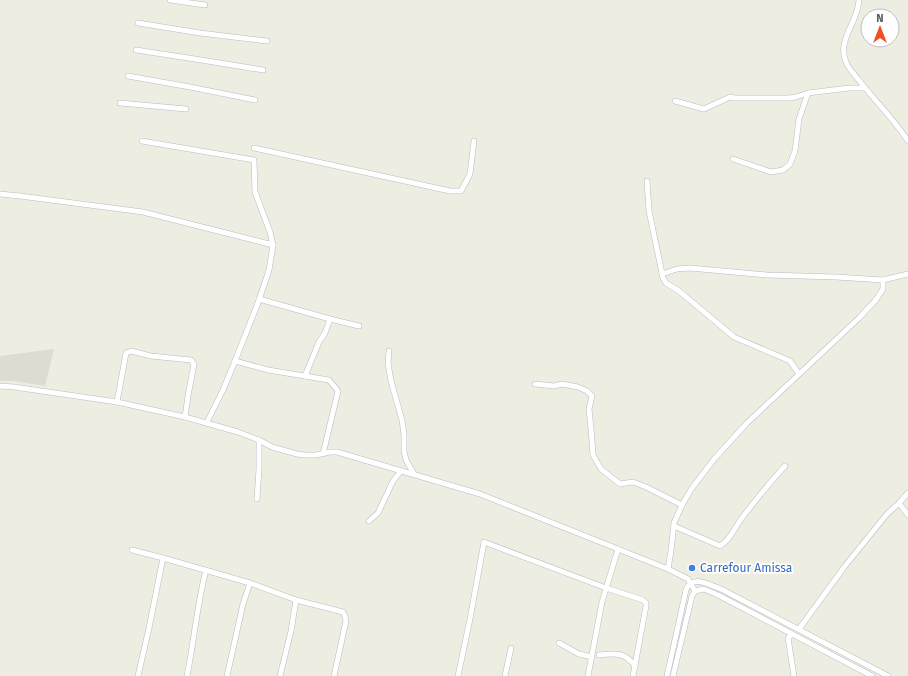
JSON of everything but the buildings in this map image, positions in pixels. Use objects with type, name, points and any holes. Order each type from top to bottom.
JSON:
[{"type":"street","points":[[170,0],[205,5]]},
{"type":"street","points":[[859,0],[856,16],[845,40],[844,55],[846,63],[865,88],[892,118],[908,141]]},
{"type":"street","points":[[138,23],[200,33],[267,41]]},
{"type":"street","points":[[136,50],[195,58],[263,70]]},
{"type":"street","points":[[128,76],[255,100]]},
{"type":"street","points":[[674,101],[704,109],[730,97],[784,98],[796,97],[808,93],[849,88],[865,88]]},
{"type":"street","points":[[732,159],[771,172],[782,170],[790,164],[795,151],[799,118],[808,93]]},
{"type":"street","points":[[120,103],[186,109]]},
{"type":"street","points":[[142,141],[254,160],[255,192],[270,232],[273,245],[269,270],[236,361],[207,422]]},
{"type":"street","points":[[254,148],[450,191],[461,191],[470,174],[474,141]]},
{"type":"street","points":[[647,181],[649,211],[662,274],[666,284],[680,291],[734,337],[790,361],[799,374]]},
{"type":"street","points":[[0,194],[143,212],[273,245]]},
{"type":"street","points":[[662,274],[677,269],[690,268],[767,275],[836,276],[883,280],[908,274]]},
{"type":"street","points":[[668,569],[674,523],[692,488],[715,458],[747,423],[859,318],[883,289],[883,280]]},
{"type":"street","points":[[259,299],[359,326]]},
{"type":"street","points":[[305,376],[330,319]]},
{"type":"street","points":[[117,402],[126,353],[131,351],[151,356],[191,360],[194,364],[185,417]]},
{"type":"street","points":[[389,351],[388,363],[391,381],[402,420],[404,455],[414,474]]},
{"type":"street","points":[[236,361],[268,370],[329,380],[338,391],[323,454]]},
{"type":"street","points":[[535,384],[554,386],[562,384],[578,387],[587,391],[592,396],[589,409],[593,455],[601,469],[620,484],[633,482],[682,505]]},
{"type":"street","points":[[0,386],[117,402],[207,422],[238,432],[272,447],[297,454],[316,455],[337,452],[401,470],[480,494],[668,569],[688,579],[695,591]]},
{"type":"street","points":[[257,499],[259,469],[258,440]]},
{"type":"street","points":[[674,526],[720,546],[729,538],[740,520],[759,495],[785,466]]},
{"type":"street","points":[[369,521],[378,513],[393,481],[401,470]]},
{"type":"street","points":[[799,629],[845,566],[882,519],[908,493]]},
{"type":"street","points":[[899,503],[908,515]]},
{"type":"street","points":[[458,676],[484,542],[606,588],[643,600],[646,603],[646,606],[633,676]]},
{"type":"street","points":[[588,676],[602,602],[618,549]]},
{"type":"street","points":[[132,550],[250,583],[296,600],[343,612],[346,621],[334,676]]},
{"type":"street","points":[[138,676],[163,558]]},
{"type":"street","points":[[187,676],[199,600],[206,570]]},
{"type":"street","points":[[668,676],[687,586],[690,582],[695,581],[721,589],[888,676]]},
{"type":"street","points":[[227,676],[245,594],[250,583]]},
{"type":"street","points":[[695,591],[704,590],[718,595],[872,676]]},
{"type":"street","points":[[673,676],[692,596],[695,591]]},
{"type":"street","points":[[280,676],[291,631],[296,600]]},
{"type":"street","points":[[792,634],[788,638],[794,676]]},
{"type":"street","points":[[559,643],[579,654],[592,657]]},
{"type":"street","points":[[505,676],[511,648]]},
{"type":"street","points":[[599,655],[613,654],[626,656],[635,666]]},
{"type":"shaded area","points":[[54,349],[45,386],[14,381],[0,381],[0,356]]},
{"type":"place","name":"Carrefour Amissa","points":[[692,568]]}]
